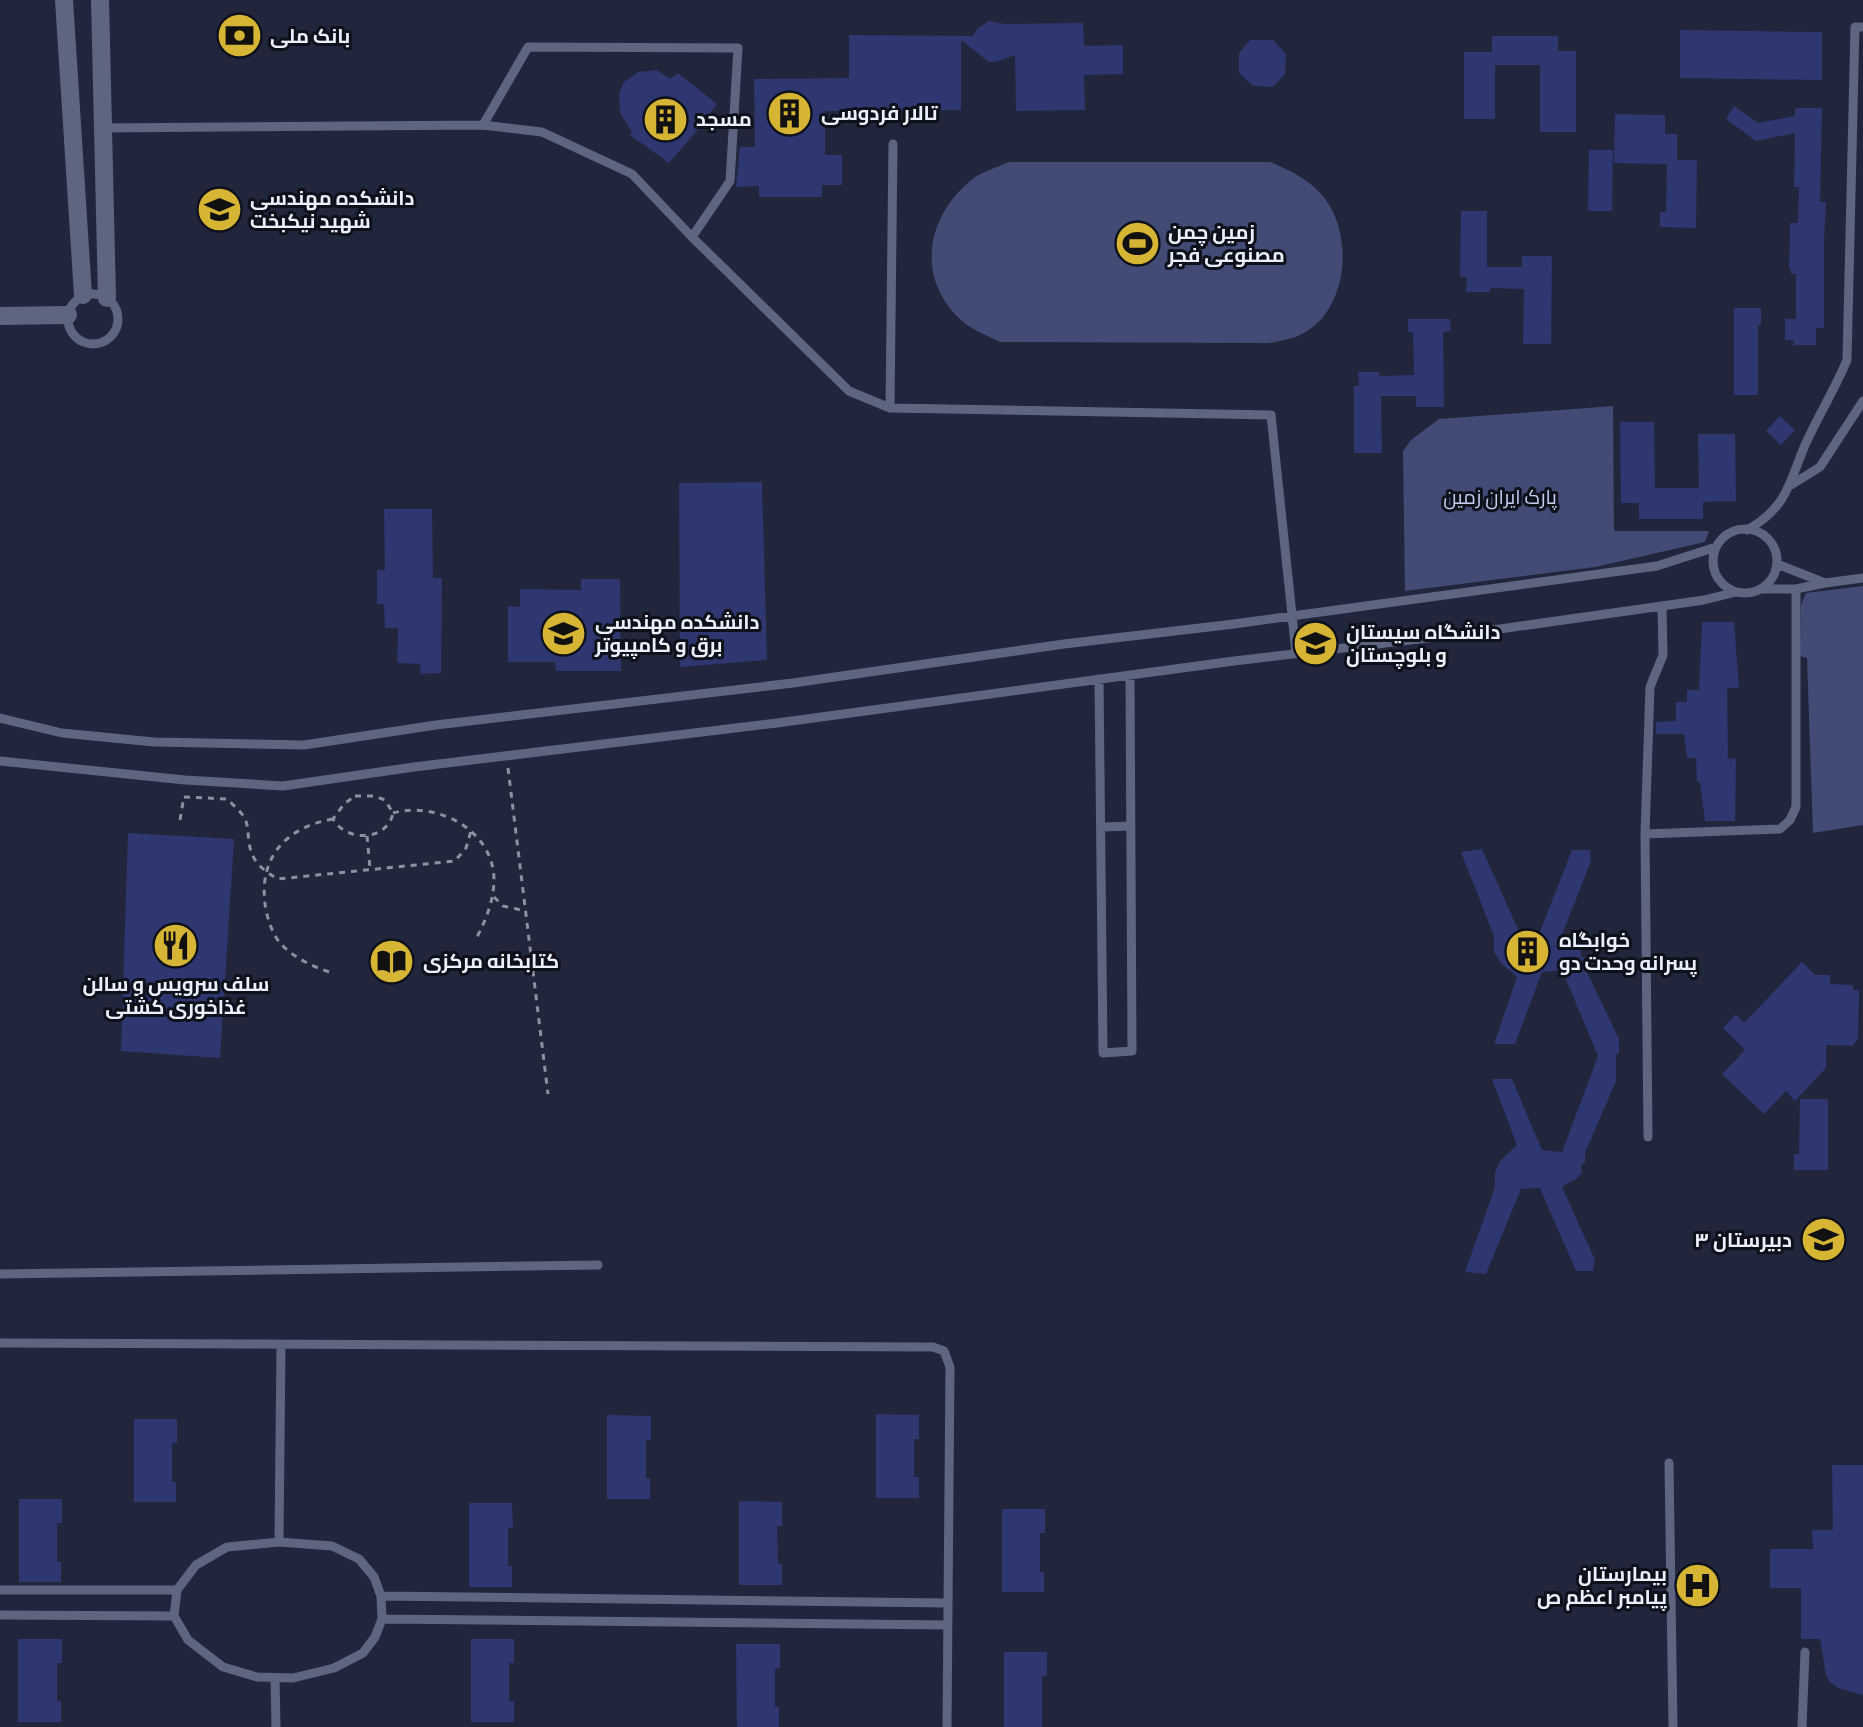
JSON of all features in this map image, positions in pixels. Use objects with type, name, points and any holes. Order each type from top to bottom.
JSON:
[{"type":"street","points":[[64,0],[83,295]]},
{"type":"street","points":[[100,0],[107,298]]},
{"type":"street","points":[[0,316],[68,315]]},
{"type":"lane","points":[[0,718],[62,733],[154,742],[304,745],[436,725],[793,683],[1657,566],[1716,547],[1732,532],[1747,530],[1767,518],[1791,485],[1806,444],[1847,360],[1858,94],[1855,27],[1863,27]]},
{"type":"lane","points":[[483,125],[528,47],[738,48],[730,181],[692,237]]},
{"type":"lane","points":[[103,128],[483,125],[542,132],[632,174],[849,391],[890,408],[1271,415],[1296,653]]},
{"type":"lane","points":[[890,408],[893,144]]},
{"type":"lane","points":[[1851,271],[1863,271]]},
{"type":"lane","points":[[100,294],[107,298],[113,304],[118,320],[112,335],[98,344],[76,338],[68,323],[75,300],[83,295],[100,294]]},
{"type":"lane","points":[[1791,485],[1820,467],[1863,401]]},
{"type":"lane","points":[[0,761],[185,780],[283,786],[1296,653],[1486,631],[1704,600],[1736,592],[1751,593],[1769,583],[1777,564],[1771,543],[1747,530]]},
{"type":"lane","points":[[1716,547],[1713,567],[1717,577],[1723,585],[1736,592]]},
{"type":"lane","points":[[1777,564],[1825,583]]},
{"type":"lane","points":[[1761,589],[1796,589],[1863,578]]},
{"type":"lane","points":[[1645,834],[1780,829],[1790,820],[1796,807],[1796,589]]},
{"type":"lane","points":[[1648,1137],[1645,834],[1650,687],[1663,655],[1662,606]]},
{"type":"lane","points":[[1099,679],[1103,1053],[1132,1051],[1130,675]]},
{"type":"lane","points":[[1101,827],[1131,826]]},
{"type":"lane","points":[[0,1274],[598,1265]]},
{"type":"lane","points":[[0,1343],[933,1347],[944,1351],[950,1367],[947,1727]]},
{"type":"lane","points":[[279,1542],[281,1345]]},
{"type":"lane","points":[[1669,1463],[1673,1727]]},
{"type":"lane","points":[[279,1542],[332,1546],[359,1559],[374,1577],[381,1596],[382,1619],[375,1637],[363,1653],[334,1668],[293,1678],[257,1677],[223,1667],[188,1640],[174,1616],[177,1590],[196,1565],[227,1547],[279,1542]]},
{"type":"lane","points":[[0,1590],[177,1590]]},
{"type":"lane","points":[[381,1596],[948,1603]]},
{"type":"lane","points":[[0,1615],[174,1616]]},
{"type":"lane","points":[[382,1619],[948,1625]]},
{"type":"lane","points":[[1802,1727],[1805,1652]]},
{"type":"lane","points":[[275,1678],[276,1727]]},
{"type":"path","points":[[507,757],[548,1094]]},
{"type":"path","points":[[180,820],[185,780]]},
{"type":"path","points":[[329,972],[311,966],[280,943],[266,911],[263,888],[265,871],[284,841],[299,829],[333,819],[344,804],[355,796],[374,796],[385,800],[393,813],[391,822],[383,830],[367,836],[347,833],[333,819]]},
{"type":"path","points":[[184,797],[227,799],[247,823],[253,857],[265,871],[278,879],[455,861],[466,848],[471,831]]},
{"type":"path","points":[[393,813],[405,809],[435,811],[471,831],[479,840],[491,863],[494,878],[485,922],[476,939]]},
{"type":"path","points":[[367,836],[370,870]]},
{"type":"path","points":[[492,896],[503,906],[526,911]]},
{"type":"green space","name":"زمین چمن مصنوعی فجر","points":[[1009,162],[1270,162],[1310,184],[1333,211],[1342,250],[1342,271],[1337,291],[1329,309],[1316,324],[1300,335],[1270,343],[1000,342],[966,324],[947,305],[932,269],[932,250],[943,213],[955,196],[974,178]]},
{"type":"green space","name":"پارک ایران زمین","points":[[1613,406],[1614,531],[1709,531],[1705,542],[1595,567],[1405,591],[1403,451],[1411,440],[1439,419]]},
{"type":"green space","points":[[1863,586],[1863,825],[1813,833],[1807,658],[1800,656],[1801,605],[1806,593]]},
{"type":"building","points":[[989,21],[1005,24],[1083,23],[1084,46],[1123,45],[1123,74],[1084,75],[1085,110],[1016,111],[1015,55],[989,62],[961,40],[961,110],[825,111],[825,155],[842,155],[842,185],[822,185],[822,197],[759,197],[759,186],[736,187],[740,147],[755,147],[754,79],[849,78],[849,35],[973,36],[978,28]]},
{"type":"building","points":[[1680,30],[1822,32],[1822,80],[1680,78]]},
{"type":"building","points":[[1492,36],[1558,36],[1558,51],[1576,51],[1576,132],[1540,132],[1540,65],[1495,65],[1495,119],[1464,119],[1464,52],[1492,52]]},
{"type":"building","points":[[1250,40],[1273,40],[1286,54],[1285,74],[1273,87],[1253,86],[1239,73],[1239,53]]},
{"type":"building","name":"مسجد","points":[[657,70],[670,79],[678,73],[717,104],[669,163],[630,135],[632,132],[620,113],[619,93],[624,82],[638,72]]},
{"type":"building","points":[[1734,106],[1758,123],[1795,116],[1795,108],[1822,108],[1820,202],[1826,202],[1824,328],[1816,328],[1816,345],[1793,345],[1794,340],[1785,340],[1785,319],[1796,319],[1796,274],[1791,274],[1789,269],[1790,223],[1798,223],[1799,187],[1794,187],[1795,133],[1756,141],[1726,119]]},
{"type":"building","points":[[1615,114],[1665,115],[1665,134],[1677,134],[1677,160],[1697,160],[1696,228],[1660,227],[1660,212],[1666,212],[1667,164],[1614,163]]},
{"type":"building","points":[[1589,150],[1613,150],[1612,211],[1588,211]]},
{"type":"building","points":[[1461,211],[1487,211],[1487,267],[1522,267],[1522,256],[1552,256],[1551,344],[1523,344],[1524,289],[1490,288],[1490,292],[1466,292],[1467,277],[1460,277]]},
{"type":"building","points":[[1734,308],[1761,308],[1761,325],[1758,325],[1758,395],[1734,395]]},
{"type":"building","points":[[1408,319],[1450,319],[1451,331],[1443,332],[1444,407],[1416,407],[1416,396],[1381,396],[1382,453],[1354,453],[1354,386],[1359,386],[1358,372],[1379,372],[1379,376],[1414,375],[1413,332],[1408,332]]},
{"type":"building","points":[[1780,416],[1795,430],[1781,445],[1766,431]]},
{"type":"building","points":[[1620,422],[1654,422],[1655,488],[1699,488],[1698,434],[1735,434],[1736,501],[1703,502],[1703,519],[1639,519],[1639,503],[1621,503]]},
{"type":"building","points":[[762,482],[767,660],[680,667],[679,483]]},
{"type":"building","points":[[384,509],[432,509],[433,578],[442,578],[441,673],[421,674],[420,664],[397,663],[398,628],[385,628],[384,604],[377,604],[377,570],[385,570]]},
{"type":"building","name":"دانشکده مهندسی برق و کامپیوتر","points":[[581,579],[620,579],[621,671],[556,671],[555,662],[508,662],[508,606],[520,607],[520,589],[581,590]]},
{"type":"building","points":[[1702,622],[1734,622],[1739,688],[1727,688],[1728,759],[1736,758],[1735,821],[1705,821],[1700,782],[1697,782],[1696,758],[1687,758],[1684,734],[1656,734],[1656,722],[1676,721],[1676,702],[1687,702],[1687,690],[1699,690]]},
{"type":"building","name":"سلف سرویس و سالن غذاخوری کشتی","points":[[128,833],[234,839],[220,1058],[121,1051]]},
{"type":"building","points":[[1482,849],[1520,934],[1539,934],[1572,850],[1590,850],[1591,861],[1562,935],[1581,948],[1585,968],[1619,1039],[1619,1054],[1616,1054],[1616,1081],[1585,1153],[1582,1173],[1562,1187],[1595,1260],[1593,1271],[1576,1271],[1540,1188],[1521,1189],[1486,1274],[1465,1272],[1495,1187],[1495,1172],[1501,1160],[1517,1145],[1492,1079],[1512,1079],[1542,1150],[1562,1152],[1598,1056],[1562,970],[1542,972],[1515,1044],[1494,1044],[1517,977],[1494,952],[1494,936],[1461,852]]},
{"type":"building","points":[[1802,962],[1815,975],[1830,975],[1830,984],[1853,985],[1853,990],[1859,990],[1858,1038],[1853,1046],[1826,1045],[1826,1068],[1795,1101],[1786,1091],[1764,1114],[1722,1074],[1745,1050],[1723,1028],[1736,1014],[1744,1023]]},
{"type":"building","points":[[1800,1099],[1828,1099],[1828,1170],[1794,1170],[1794,1154],[1799,1154]]},
{"type":"building","points":[[876,1414],[919,1415],[919,1439],[914,1439],[914,1477],[919,1477],[919,1498],[876,1498]]},
{"type":"building","points":[[607,1415],[651,1416],[651,1440],[646,1440],[646,1478],[650,1478],[650,1499],[607,1499]]},
{"type":"building","points":[[134,1419],[177,1419],[177,1443],[172,1443],[172,1482],[176,1482],[176,1502],[134,1502]]},
{"type":"building","points":[[1832,1465],[1863,1465],[1863,1695],[1838,1688],[1830,1682],[1820,1639],[1801,1639],[1801,1588],[1770,1588],[1770,1549],[1813,1549],[1812,1530],[1833,1530]]},
{"type":"building","points":[[19,1499],[62,1499],[62,1523],[57,1523],[57,1562],[61,1562],[61,1582],[19,1582]]},
{"type":"building","points":[[739,1501],[782,1502],[782,1526],[777,1526],[782,1585],[739,1585]]},
{"type":"building","points":[[469,1503],[512,1503],[513,1528],[508,1528],[508,1566],[512,1566],[512,1587],[469,1587]]},
{"type":"building","points":[[1002,1509],[1045,1509],[1045,1533],[1040,1533],[1040,1572],[1044,1572],[1044,1592],[1002,1592]]},
{"type":"building","points":[[18,1639],[62,1639],[62,1663],[57,1663],[57,1701],[61,1701],[61,1722],[18,1722]]},
{"type":"building","points":[[471,1639],[514,1639],[514,1663],[509,1663],[509,1701],[514,1701],[514,1722],[471,1722]]},
{"type":"building","points":[[736,1644],[780,1644],[780,1668],[775,1669],[775,1707],[779,1707],[779,1727],[737,1727]]},
{"type":"building","points":[[1004,1652],[1047,1652],[1047,1676],[1042,1676],[1042,1727],[1004,1727]]},
{"type":"place","name":"بانک ملی","points":[[239,36]]},
{"type":"place","name":"تالار فردوسی","points":[[790,113]]},
{"type":"place","name":"مسجد","points":[[665,119]]},
{"type":"place","name":"دانشکده مهندسی شهید نیکبخت","points":[[219,210]]},
{"type":"place","name":"زمین چمن مصنوعی فجر","points":[[1137,244]]},
{"type":"place","name":"دانشکده مهندسی برق و کامپیوتر","points":[[564,634]]},
{"type":"place","name":"دانشگاه سیستان و بلوچستان","points":[[1315,644]]},
{"type":"place","name":"سلف سرویس و سالن غذاخوری کشتی","points":[[176,945]]},
{"type":"place","name":"خوابگاه پسرانه وحدت دو","points":[[1528,952]]},
{"type":"place","name":"کتابخانه مرکزی","points":[[392,961]]},
{"type":"place","name":"دبیرستان ۳","points":[[1823,1240]]},
{"type":"place","name":"بیمارستان پیامبر اعظم ص","points":[[1698,1586]]}]
